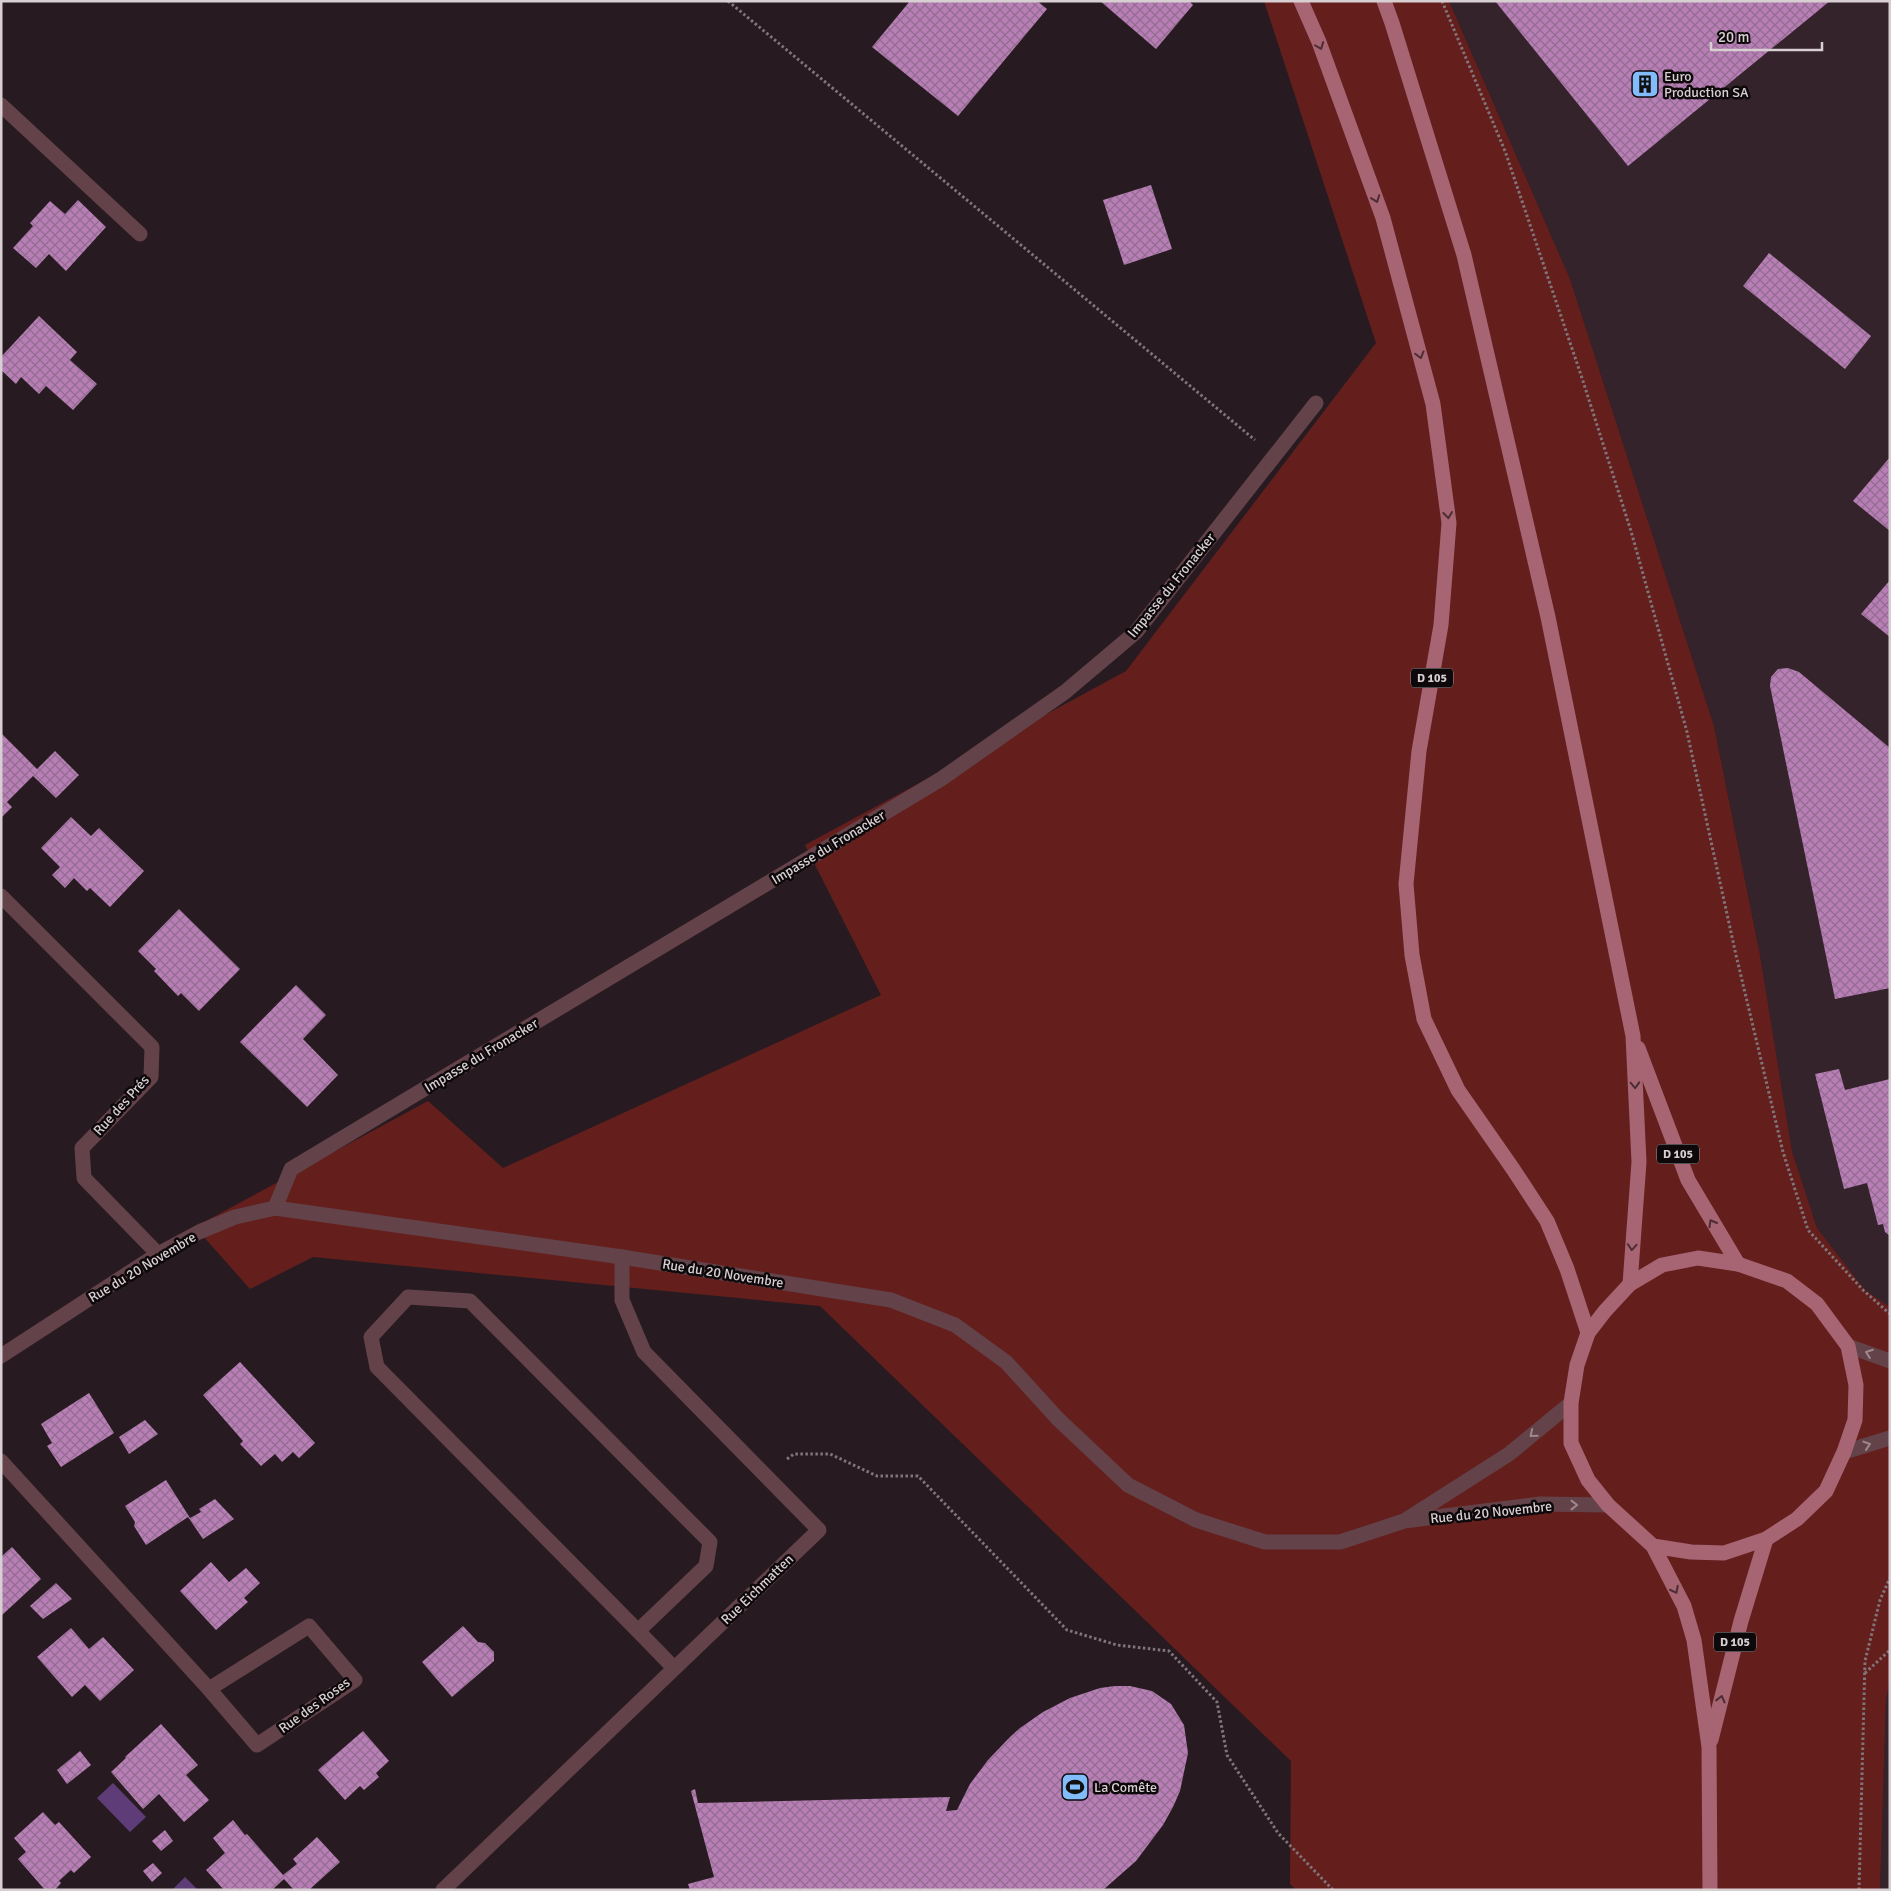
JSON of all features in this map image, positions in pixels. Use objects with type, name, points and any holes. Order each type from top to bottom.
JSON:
[{"type":"main road","name":"D 105","points":[[1302,1],[1319,42],[1383,218],[1433,404],[1449,523],[1441,625],[1419,751],[1406,884],[1412,955],[1424,1019],[1458,1090],[1547,1221],[1567,1269],[1588,1333]]},
{"type":"main road","name":"D 105","points":[[1384,1],[1464,255],[1548,616],[1633,1036],[1639,1162],[1630,1284]]},
{"type":"main road","name":"D 105","points":[[1633,1036],[1688,1180],[1738,1264]]},
{"type":"main road","points":[[1698,1258],[1738,1264],[1787,1281],[1810,1298],[1817,1304],[1848,1346],[1856,1386],[1855,1420],[1844,1452],[1826,1491],[1797,1519],[1766,1539],[1724,1553],[1691,1552],[1653,1546],[1608,1504],[1588,1480],[1571,1443],[1571,1403],[1577,1365],[1588,1333],[1604,1311],[1630,1284],[1662,1265],[1698,1258]]},
{"type":"main road","name":"D 105","points":[[1709,1747],[1741,1621],[1766,1539]]},
{"type":"main road","name":"D 105","points":[[1653,1546],[1684,1606],[1694,1640],[1709,1747],[1710,1890]]},
{"type":"street","points":[[1,105],[140,234]]},
{"type":"street","name":"Impasse du Fronacker","points":[[276,1208],[291,1169],[941,780],[1065,692],[1136,632],[1316,403]]},
{"type":"street","name":"Rue des Prés","points":[[1,896],[152,1047],[151,1077],[82,1148],[84,1178],[158,1254]]},
{"type":"street","name":"Rue du 20 Novembre","points":[[1,1356],[158,1254],[199,1232],[234,1218],[276,1208],[622,1257],[890,1300],[956,1324],[1006,1362],[1058,1419],[1128,1485],[1196,1520],[1265,1542],[1340,1542],[1404,1521],[1540,1504],[1608,1504]]},
{"type":"street","name":"Rue Eichmatten","points":[[443,1890],[819,1530],[644,1352],[622,1300],[622,1257]]},
{"type":"street","points":[[638,1631],[706,1566],[710,1542],[470,1301],[408,1297],[371,1337],[377,1367],[674,1668]]},
{"type":"street","points":[[1848,1346],[1890,1361]]},
{"type":"street","name":"Rue du 20 Novembre","points":[[1404,1521],[1508,1454],[1571,1403]]},
{"type":"street","points":[[1844,1452],[1890,1438]]},
{"type":"street","name":"Rue des Roses","points":[[1,1461],[257,1745],[355,1680],[309,1626],[208,1689]]},
{"type":"path","points":[[728,1],[1274,456]]},
{"type":"path","points":[[1442,1],[1504,151],[1581,375],[1631,532],[1687,732],[1736,955],[1783,1152],[1808,1230],[1863,1290],[1890,1314]]},
{"type":"path","points":[[765,1475],[794,1454],[830,1454],[877,1476],[918,1476],[1067,1630],[1117,1645],[1169,1651],[1217,1702],[1228,1755],[1278,1833],[1333,1890]]},
{"type":"path","points":[[1859,1890],[1865,1662],[1880,1600],[1890,1578]]},
{"type":"path","points":[[1865,1674],[1890,1650]]},
{"type":"shaded area","points":[[1264,1],[1449,1],[1570,279],[1714,726],[1760,955],[1792,1151],[1817,1228],[1865,1290],[1890,1307],[1890,1678],[1886,1700],[1880,1890],[1296,1890],[1290,1884],[1291,1761],[820,1306],[313,1257],[250,1289],[195,1227],[428,1101],[503,1168],[881,995],[805,845],[1126,671],[1376,343]]},
{"type":"shaded area","points":[[1449,1],[1890,1],[1890,1307],[1865,1290],[1817,1228],[1792,1151],[1760,955],[1714,726],[1570,279]]},
{"type":"shaded area","points":[[1890,1678],[1890,1890],[1880,1890],[1886,1700]]},
{"type":"shaded area","points":[[113,1783],[146,1817],[130,1832],[97,1798]]},
{"type":"shaded area","points":[[185,1877],[198,1890],[172,1890]]},
{"type":"building","points":[[910,1],[1037,1],[1047,9],[958,116],[872,47]]},
{"type":"building","points":[[1100,1],[1189,1],[1193,5],[1156,49]]},
{"type":"building","name":"Euro Production SA","points":[[1495,1],[1830,1],[1628,166]]},
{"type":"building","points":[[1151,185],[1172,249],[1124,265],[1103,200]]},
{"type":"building","points":[[78,200],[106,227],[66,271],[49,254],[36,268],[13,248],[33,226],[30,223],[50,201],[65,214]]},
{"type":"building","points":[[1769,253],[1871,336],[1845,369],[1743,286]]},
{"type":"building","points":[[39,316],[77,352],[70,360],[97,384],[73,410],[46,386],[39,394],[21,377],[16,384],[1,370],[1,357]]},
{"type":"building","points":[[1890,457],[1890,531],[1853,501]]},
{"type":"building","points":[[1890,580],[1890,637],[1861,614]]},
{"type":"building","points":[[1788,668],[1799,672],[1890,748],[1890,988],[1835,999],[1770,686],[1771,677],[1778,669]]},
{"type":"building","points":[[1,733],[37,769],[55,751],[79,775],[56,798],[33,776],[7,802],[12,807],[1,818]]},
{"type":"building","points":[[71,817],[91,836],[99,828],[144,871],[110,907],[90,888],[87,891],[74,878],[65,888],[52,875],[60,867],[41,848]]},
{"type":"building","points":[[179,909],[240,969],[199,1011],[181,993],[178,996],[138,951]]},
{"type":"building","points":[[296,985],[326,1015],[303,1039],[338,1075],[307,1107],[240,1042]]},
{"type":"building","points":[[1839,1069],[1845,1090],[1890,1079],[1890,1236],[1885,1232],[1883,1224],[1878,1225],[1867,1183],[1844,1189],[1815,1074]]},
{"type":"building","points":[[240,1362],[315,1443],[299,1458],[293,1452],[282,1462],[275,1454],[261,1466],[240,1444],[243,1441],[203,1395]]},
{"type":"building","points":[[89,1393],[114,1433],[61,1467],[47,1446],[52,1443],[41,1424]]},
{"type":"building","points":[[145,1420],[158,1434],[129,1454],[119,1437]]},
{"type":"building","points":[[166,1480],[190,1518],[201,1512],[199,1509],[215,1499],[234,1519],[203,1539],[188,1517],[146,1545],[134,1526],[135,1522],[125,1506]]},
{"type":"building","points":[[12,1547],[41,1579],[1,1616],[1,1557]]},
{"type":"building","points":[[211,1562],[229,1582],[246,1568],[260,1583],[244,1598],[248,1602],[216,1630],[180,1591]]},
{"type":"building","points":[[56,1583],[72,1599],[43,1619],[30,1606]]},
{"type":"building","points":[[463,1626],[478,1642],[485,1643],[494,1652],[494,1661],[452,1697],[422,1662]]},
{"type":"building","points":[[71,1628],[89,1649],[103,1637],[134,1670],[100,1701],[85,1685],[72,1697],[37,1657]]},
{"type":"building","name":"La Comête","points":[[1130,1686],[1152,1691],[1171,1704],[1184,1725],[1188,1753],[1180,1791],[1163,1825],[1136,1861],[1103,1890],[690,1890],[688,1884],[714,1877],[691,1791],[695,1789],[698,1803],[950,1797],[946,1811],[957,1810],[970,1784],[988,1760],[1020,1728],[1043,1712],[1070,1698],[1100,1688]]},
{"type":"building","points":[[161,1724],[198,1765],[186,1775],[209,1800],[184,1822],[159,1794],[143,1809],[111,1772]]},
{"type":"building","points":[[363,1731],[389,1761],[376,1773],[379,1777],[364,1790],[360,1786],[345,1800],[318,1770]]},
{"type":"building","points":[[80,1751],[91,1765],[67,1784],[57,1770]]},
{"type":"building","points":[[43,1812],[55,1825],[59,1822],[91,1857],[74,1873],[71,1870],[59,1881],[61,1883],[55,1890],[45,1890],[18,1859],[26,1852],[14,1838]]},
{"type":"building","points":[[233,1820],[283,1875],[297,1864],[293,1859],[317,1837],[340,1862],[309,1890],[294,1890],[284,1879],[272,1890],[224,1890],[206,1870],[225,1853],[213,1838]]},
{"type":"building","points":[[165,1830],[173,1841],[161,1851],[152,1841]]},
{"type":"building","points":[[153,1863],[162,1873],[152,1882],[143,1871]]},
{"type":"place","name":"Euro Production SA","points":[[1645,84]]},
{"type":"place","name":"La Comête","points":[[1075,1787]]}]
